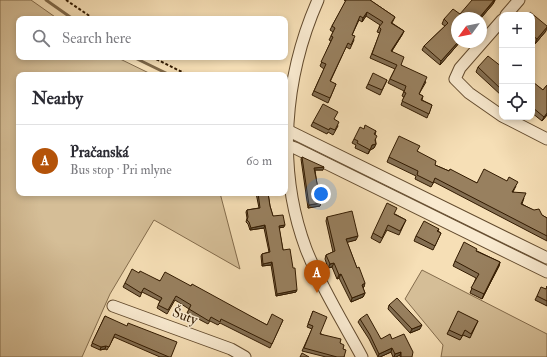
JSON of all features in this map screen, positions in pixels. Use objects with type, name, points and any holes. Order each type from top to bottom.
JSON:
[{"type":"street","points":[[288,122],[294,76],[318,0]]},
{"type":"street","points":[[509,12],[519,0]]},
{"type":"street","points":[[499,23],[460,68],[455,79],[469,94],[499,114]]},
{"type":"street","points":[[508,120],[547,140]]},
{"type":"street","points":[[288,130],[547,258]]},
{"type":"street","points":[[288,146],[547,272]]},
{"type":"street","points":[[288,160],[294,206],[306,249],[330,300],[362,357]]},
{"type":"street","name":"Šuty","points":[[113,306],[231,349],[245,357]]},
{"type":"path","points":[[66,0],[90,16]]},
{"type":"path","points":[[158,60],[182,72]]},
{"type":"shaded area","points":[[0,0],[31,0],[54,16],[16,16],[16,60],[122,60],[147,72],[16,72],[16,196],[221,196],[240,269],[154,220],[110,294],[82,357],[0,357]]},
{"type":"shaded area","points":[[422,270],[547,334],[547,357],[441,357],[443,345],[405,299]]},
{"type":"building","points":[[346,0],[370,0],[395,17],[391,23],[404,31],[391,51],[404,57],[401,65],[427,77],[419,94],[423,96],[421,100],[432,105],[429,114],[402,101],[406,93],[404,92],[406,86],[390,79],[397,65],[372,54],[381,29],[379,27],[383,22],[367,12],[363,18],[360,16],[352,35],[355,36],[351,45],[348,43],[330,81],[336,84],[330,98],[314,91],[326,64],[321,62],[333,37],[331,36],[335,28],[332,26]]},
{"type":"building","points":[[472,0],[494,0],[484,12],[462,12]]},
{"type":"building","points":[[453,9],[457,12],[451,12],[451,48],[453,48],[441,61],[424,46],[448,23],[444,19]]},
{"type":"building","points":[[535,16],[547,26],[537,39],[535,37]]},
{"type":"building","points":[[488,56],[499,65],[499,87],[478,67]]},
{"type":"building","points":[[373,73],[387,80],[382,90],[368,84]]},
{"type":"building","points":[[535,84],[543,90],[547,85],[547,113],[544,117],[535,110]]},
{"type":"building","points":[[323,104],[338,112],[334,119],[339,122],[335,130],[330,128],[329,130],[313,122]]},
{"type":"building","points":[[365,125],[376,131],[374,134],[377,136],[375,140],[376,144],[372,145],[370,150],[357,143],[358,141],[354,139],[360,127],[364,129]]},
{"type":"building","points":[[399,136],[420,146],[417,151],[436,161],[435,165],[449,171],[450,169],[477,183],[484,169],[507,181],[509,177],[518,182],[512,192],[526,193],[521,204],[534,210],[539,209],[542,215],[547,218],[547,236],[435,178],[433,183],[417,175],[418,171],[389,157]]},
{"type":"building","points":[[302,157],[324,167],[314,168],[321,203],[309,205]]},
{"type":"building","points":[[258,196],[268,196],[273,216],[283,215],[285,225],[279,226],[283,250],[290,249],[293,268],[295,268],[297,290],[277,294],[272,262],[263,264],[262,254],[270,252],[265,225],[251,228],[247,220],[247,210],[260,208]]},
{"type":"building","points":[[387,203],[397,208],[394,214],[406,220],[400,231],[388,225],[382,238],[373,233]]},
{"type":"building","points":[[352,211],[358,236],[346,239],[357,268],[359,267],[365,283],[362,285],[365,293],[352,298],[341,274],[339,275],[334,263],[330,264],[326,255],[335,251],[327,217]]},
{"type":"building","points":[[424,221],[439,229],[437,231],[441,233],[435,246],[416,236]]},
{"type":"building","points":[[464,242],[477,249],[476,251],[500,262],[484,294],[471,288],[479,274],[455,261]]},
{"type":"building","points":[[132,269],[139,273],[140,271],[160,281],[165,272],[191,286],[192,284],[267,325],[272,314],[283,320],[272,344],[221,319],[220,322],[211,317],[209,321],[189,309],[191,305],[176,296],[168,310],[158,305],[162,298],[144,288],[141,293],[125,283]]},
{"type":"building","points":[[547,286],[547,301],[537,296],[541,287],[546,289]]},
{"type":"building","points":[[397,298],[422,325],[412,329],[389,305]]},
{"type":"building","points":[[313,311],[327,317],[320,334],[341,339],[340,343],[344,345],[343,349],[346,350],[344,357],[337,357],[304,348],[313,326],[308,324]]},
{"type":"building","points":[[458,311],[478,321],[471,334],[465,330],[462,336],[449,330]]},
{"type":"building","points":[[367,314],[381,339],[390,334],[392,339],[404,334],[413,352],[412,357],[401,357],[401,352],[395,354],[392,348],[379,354],[360,319]]},
{"type":"building","points":[[105,316],[127,326],[128,323],[177,342],[171,357],[115,334],[109,347],[101,347],[92,343]]},
{"type":"building","points":[[302,353],[309,357],[300,357]]},
{"type":"waterway","points":[[46,0],[69,16]]},
{"type":"waterway","points":[[139,60],[164,72]]},
{"type":"place","name":"Pračanská","points":[[317,293]]}]
